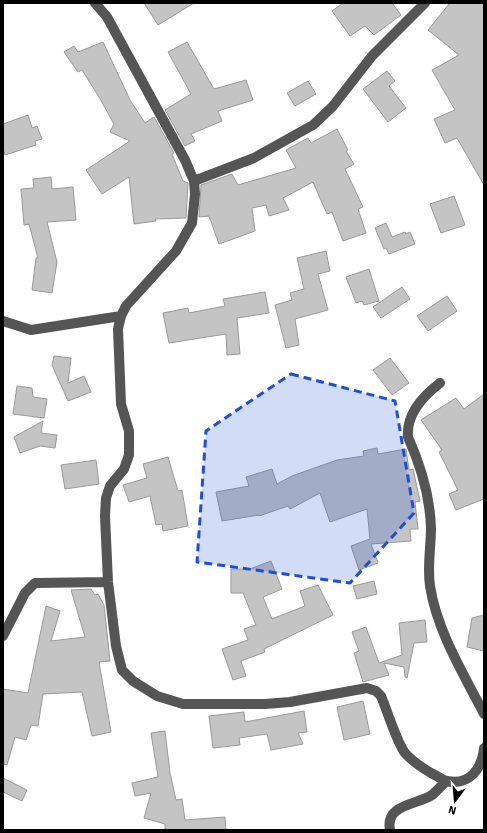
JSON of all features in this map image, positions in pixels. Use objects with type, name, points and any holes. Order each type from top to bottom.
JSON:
[{"type":"street","points":[[95,3],[107,17],[185,160],[194,181],[195,194],[192,223],[186,236],[176,251],[126,306],[121,316],[118,329],[121,404],[129,431],[130,444],[129,455],[124,469],[110,486],[106,498],[105,516],[108,582],[116,646],[122,670],[139,685],[157,696],[183,704],[265,704],[290,702],[367,688],[376,691],[382,696],[404,751],[417,765],[446,781],[460,782],[470,778],[476,772],[483,759],[484,748]]},
{"type":"street","points":[[194,181],[254,158],[313,125],[333,106],[372,56],[425,3]]},
{"type":"street","points":[[3,321],[31,330],[121,316]]},
{"type":"street","points":[[440,383],[430,390],[410,416],[407,429],[408,437],[428,494],[431,529],[428,558],[430,586],[440,623],[457,662],[484,714]]},
{"type":"street","points":[[3,636],[25,593],[35,583],[108,582]]},
{"type":"street","points":[[390,830],[389,824],[393,814],[403,805],[433,794],[446,781]]},
{"type":"highlighted area","points":[[291,374],[395,401],[414,513],[350,583],[197,562],[206,431]]},
{"type":"building","points":[[144,3],[194,3],[158,25]]},
{"type":"building","points":[[343,3],[392,3],[401,15],[374,35],[365,26],[350,36],[332,11]]},
{"type":"building","points":[[450,3],[484,3],[484,185],[457,138],[445,143],[434,119],[455,110],[432,70],[459,55],[428,30]]},
{"type":"building","points":[[103,42],[130,100],[145,123],[154,117],[174,153],[172,154],[183,181],[188,183],[186,218],[155,219],[156,221],[134,224],[129,177],[102,194],[86,170],[130,141],[110,132],[114,124],[99,97],[82,70],[78,72],[64,52],[74,46],[78,52]]},
{"type":"building","points":[[187,42],[214,89],[246,80],[253,100],[218,111],[222,121],[191,134],[195,141],[185,146],[165,110],[191,94],[168,52]]},
{"type":"building","points":[[387,71],[395,81],[389,86],[406,108],[388,122],[363,89]]},
{"type":"building","points":[[308,81],[316,94],[295,106],[287,93]]},
{"type":"building","points":[[28,115],[32,128],[37,126],[42,139],[35,141],[36,145],[5,155],[3,149],[3,124]]},
{"type":"building","points":[[337,129],[348,150],[346,151],[354,164],[345,169],[363,207],[358,209],[366,233],[343,241],[332,212],[327,214],[313,182],[283,198],[289,210],[269,216],[266,205],[252,208],[255,231],[219,244],[209,216],[199,217],[201,185],[232,174],[238,185],[296,168],[286,150],[308,138],[311,143]]},
{"type":"building","points":[[51,177],[52,189],[73,187],[76,220],[47,222],[57,262],[52,293],[32,290],[36,258],[38,258],[29,224],[24,225],[21,189],[34,188],[33,179]]},
{"type":"building","points":[[454,196],[465,225],[441,233],[430,204]]},
{"type":"building","points":[[386,223],[392,237],[405,232],[406,234],[410,232],[415,244],[389,254],[386,248],[384,249],[375,228]]},
{"type":"building","points":[[326,251],[330,271],[318,274],[328,310],[295,319],[299,345],[286,348],[275,305],[292,300],[290,293],[304,289],[297,258]]},
{"type":"building","points":[[369,269],[379,301],[364,305],[362,301],[356,303],[346,277]]},
{"type":"building","points":[[402,287],[410,299],[381,318],[373,307]]},
{"type":"building","points":[[265,292],[269,313],[237,318],[240,354],[227,355],[226,334],[169,343],[163,313],[188,308],[189,313],[225,306],[223,299]]},
{"type":"building","points":[[447,296],[457,311],[428,331],[417,316]]},
{"type":"building","points":[[54,356],[71,358],[68,383],[84,376],[91,392],[68,401],[52,365]]},
{"type":"building","points":[[390,358],[409,383],[392,395],[373,370]]},
{"type":"building","points":[[17,386],[32,388],[33,397],[47,399],[44,418],[13,414]]},
{"type":"building","points":[[484,394],[484,499],[456,510],[449,494],[458,490],[439,452],[442,450],[421,420],[456,398],[464,409]]},
{"type":"building","points":[[43,421],[41,433],[57,435],[55,448],[40,446],[20,453],[14,437]]},
{"type":"building","points":[[377,448],[378,454],[406,449],[409,470],[413,469],[420,501],[415,502],[418,529],[410,529],[411,541],[371,544],[378,563],[359,570],[351,546],[370,539],[367,509],[330,522],[320,493],[290,509],[288,506],[259,516],[222,521],[216,492],[249,486],[246,477],[272,469],[277,484],[292,476],[337,460],[364,456],[363,451]]},
{"type":"building","points":[[168,457],[178,491],[182,490],[188,526],[163,531],[162,524],[156,525],[150,496],[129,502],[123,485],[147,478],[143,464]]},
{"type":"building","points":[[96,460],[99,484],[65,489],[61,465]]},
{"type":"building","points":[[271,561],[282,589],[263,597],[272,619],[305,606],[300,591],[318,585],[333,615],[264,649],[265,652],[241,661],[246,676],[233,680],[222,649],[248,640],[244,629],[256,625],[243,593],[231,593],[231,569],[250,569]]},
{"type":"building","points":[[374,581],[377,594],[357,599],[353,586]]},
{"type":"building","points":[[91,589],[95,595],[98,594],[104,605],[110,661],[99,662],[111,732],[92,736],[82,692],[43,694],[38,726],[31,725],[26,740],[15,737],[7,765],[3,764],[3,689],[28,693],[46,606],[60,611],[51,641],[85,637],[71,590]]},
{"type":"building","points":[[484,615],[484,651],[467,647],[472,618]]},
{"type":"building","points":[[425,620],[427,642],[414,643],[407,678],[405,677],[404,667],[384,663],[389,675],[363,682],[354,653],[359,651],[352,632],[366,627],[379,663],[402,655],[399,623]]},
{"type":"building","points":[[363,701],[370,734],[344,740],[337,707]]},
{"type":"building","points":[[304,711],[307,732],[298,733],[303,744],[271,750],[267,734],[239,738],[240,745],[213,748],[209,716],[244,712],[245,722]]},
{"type":"building","points":[[165,731],[170,773],[176,800],[182,799],[185,820],[225,817],[226,830],[165,830],[165,824],[144,818],[151,793],[135,796],[132,783],[158,777],[151,733]]},
{"type":"building","points":[[3,778],[27,790],[22,801],[3,792]]}]
